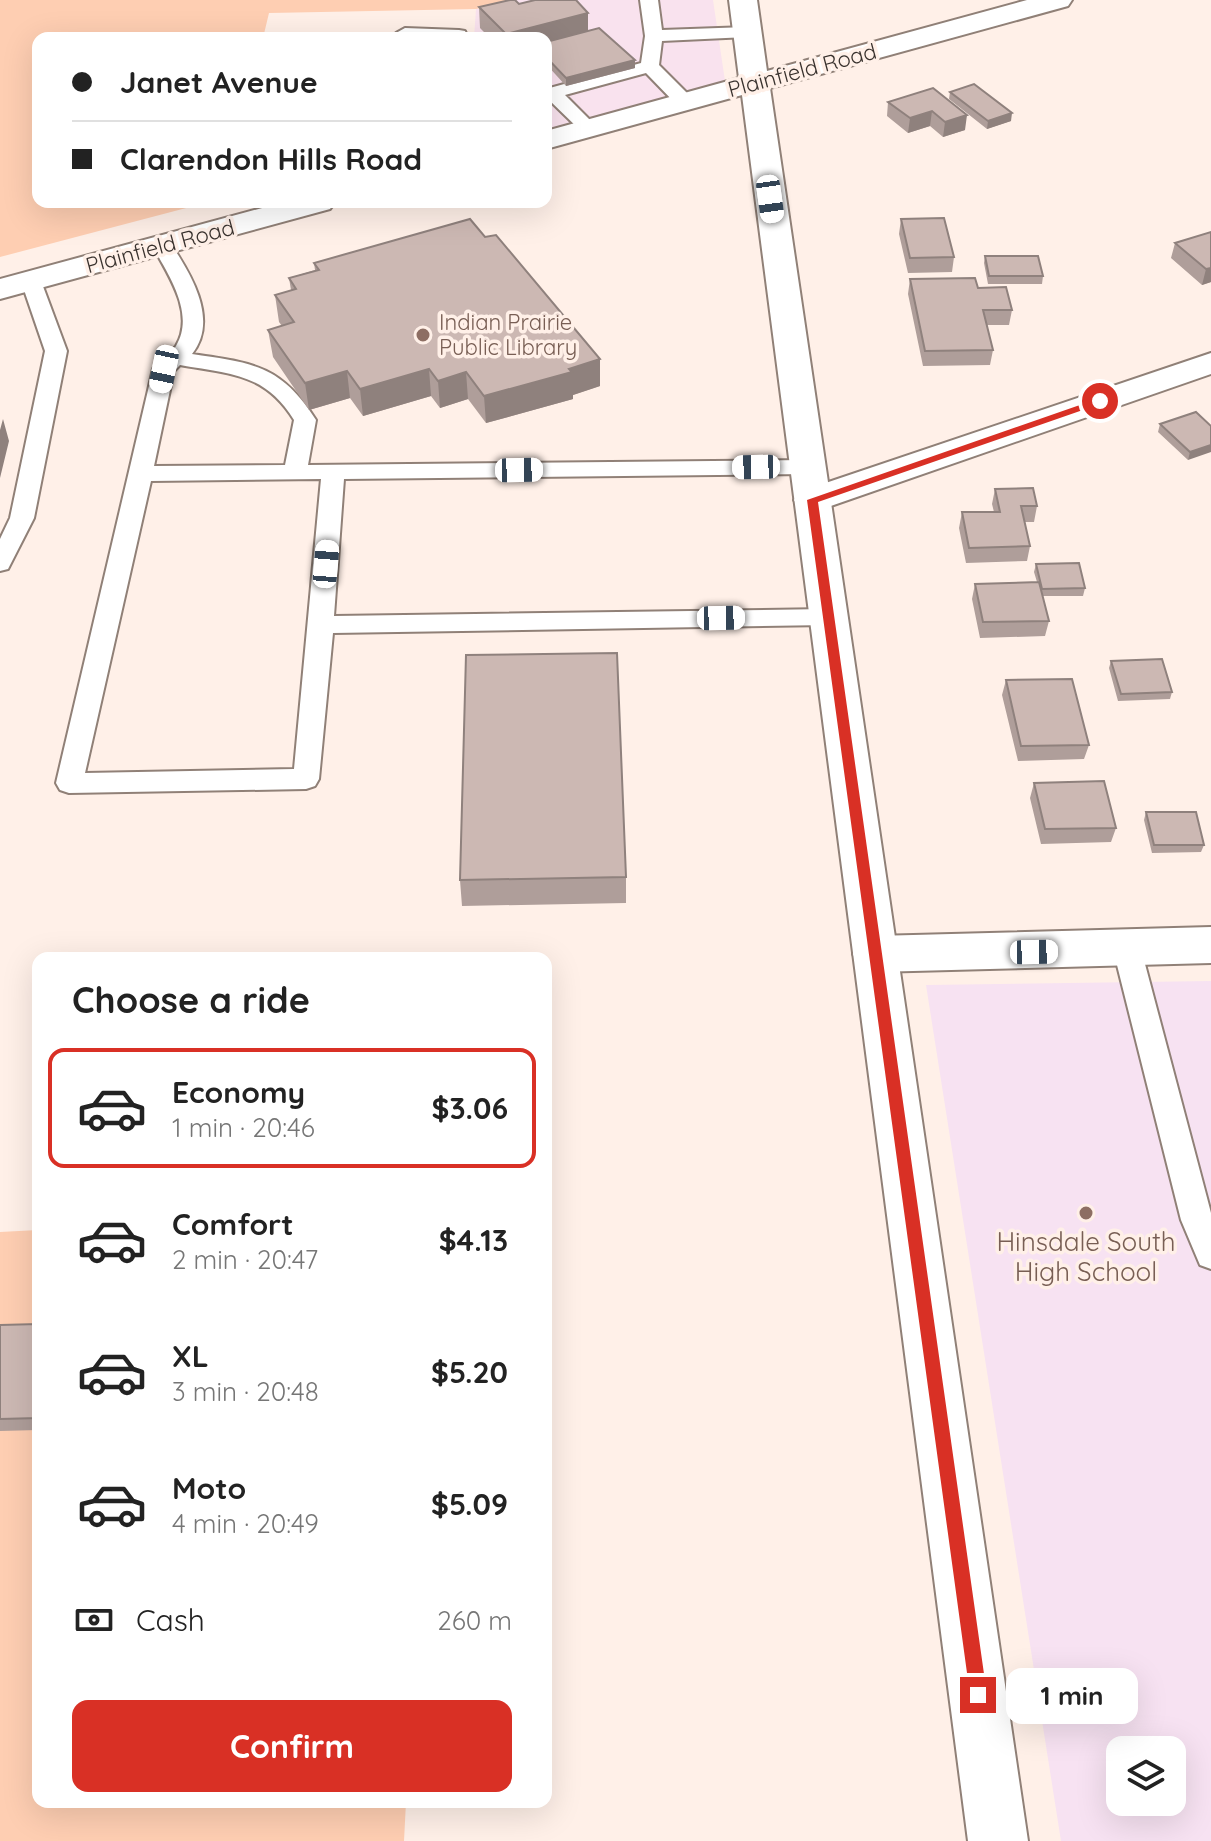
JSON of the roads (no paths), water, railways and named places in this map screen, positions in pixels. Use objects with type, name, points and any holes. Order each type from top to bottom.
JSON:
[{"type":"street","points":[[743,0],[998,1841]]},
{"type":"street","name":"Plainfield Road","points":[[552,138],[1058,0]]},
{"type":"street","name":"Plainfield Road","points":[[0,289],[162,245],[260,210]]},
{"type":"street","points":[[810,483],[1211,363]]},
{"type":"street","points":[[875,954],[1211,945]]},
{"type":"lane","points":[[649,0],[654,36],[650,66]]},
{"type":"lane","points":[[654,36],[747,32]]},
{"type":"lane","points":[[650,66],[685,102]]},
{"type":"lane","points":[[589,128],[552,93],[650,66]]},
{"type":"lane","points":[[162,245],[189,293],[192,324],[186,348],[164,369],[69,783],[306,779],[333,472]]},
{"type":"lane","points":[[0,563],[22,518],[56,351],[31,281]]},
{"type":"lane","points":[[176,358],[231,368],[271,380],[290,396],[305,420],[295,473]]},
{"type":"lane","points":[[141,474],[333,472],[810,483]]},
{"type":"lane","points":[[321,625],[828,617]]},
{"type":"lane","points":[[1127,949],[1197,1220],[1211,1255]]},
{"type":"place","name":"Indian Prairie Public Library","points":[[423,335]]},
{"type":"place","name":"Hinsdale South High School","points":[[1086,1213]]}]
